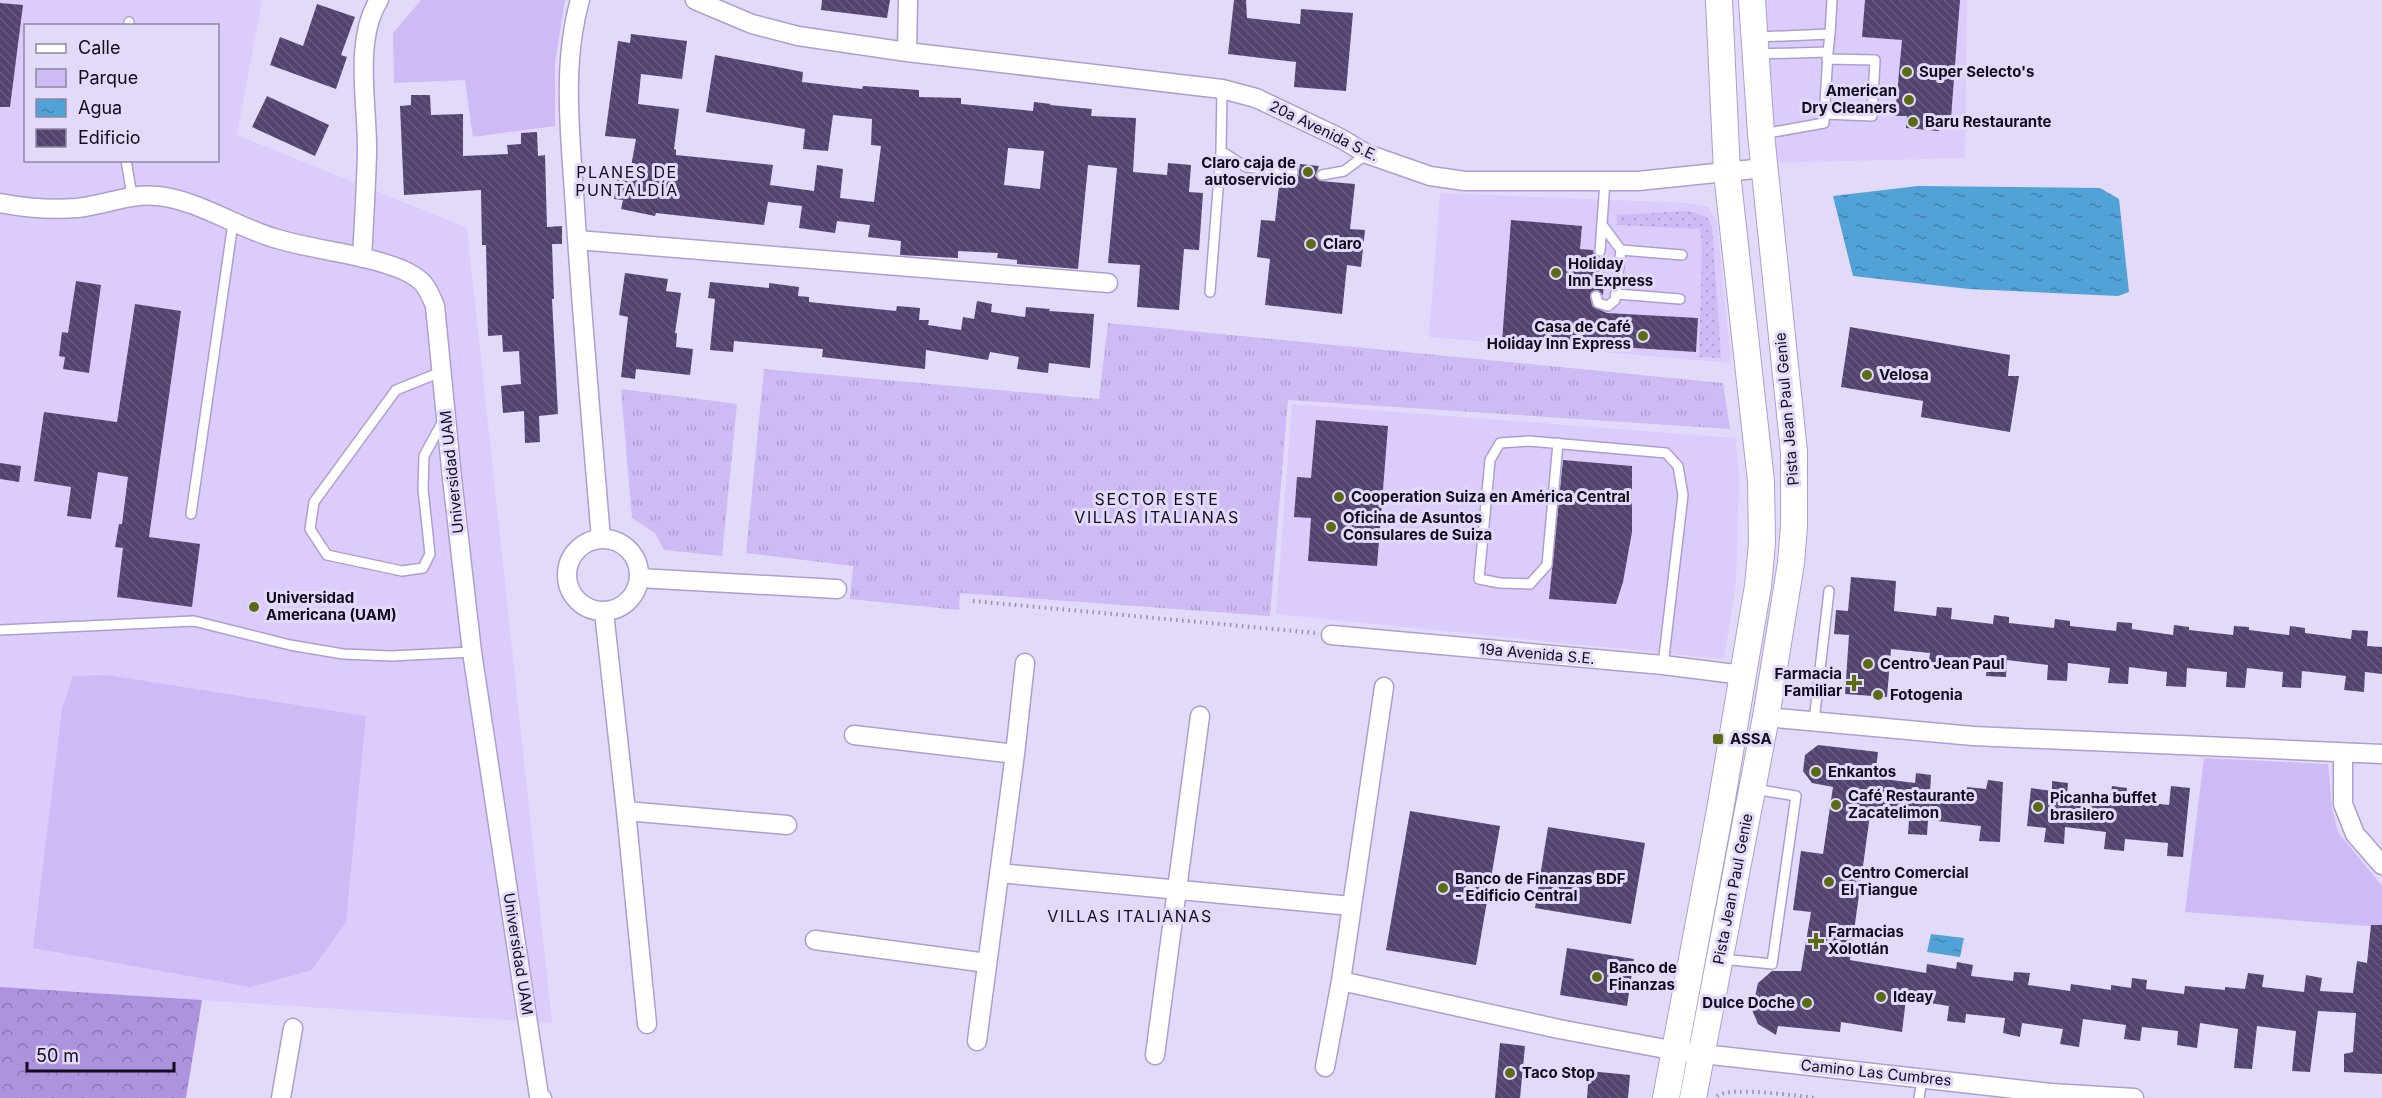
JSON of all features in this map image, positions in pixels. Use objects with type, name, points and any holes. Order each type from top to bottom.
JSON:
[{"type":"main road","name":"Pista Jean Paul Genie","points":[[1684,1098],[1688,1061],[1686,1056],[1694,1046],[1692,1034],[1714,902],[1711,858],[1758,586],[1762,543],[1761,481],[1727,173],[1719,0]]},
{"type":"main road","name":"Pista Jean Paul Genie","points":[[1666,1098],[1689,1052],[1720,958],[1766,717],[1792,552],[1794,452],[1764,168],[1752,0]]},
{"type":"main road","points":[[1744,830],[1741,794],[1756,693],[1753,685],[1743,675],[1756,670],[1761,662],[1780,538],[1794,497]]},
{"type":"main road","name":"Pista Jean Paul Genie","points":[[1689,1052],[1694,1098]]},
{"type":"street","points":[[362,258],[367,152],[364,42],[371,13],[379,0]]},
{"type":"street","points":[[580,0],[574,21],[568,100],[601,539]]},
{"type":"street","name":"20a Avenida S.E.","points":[[695,0],[752,24],[798,36],[907,52],[1222,89],[1256,98],[1340,138],[1367,154],[1430,176],[1465,181],[1638,181],[1764,168]]},
{"type":"street","points":[[907,52],[908,0]]},
{"type":"street","name":"Universidad UAM","points":[[0,203],[33,209],[78,208],[132,196],[159,196],[184,202],[274,238],[362,258],[403,271],[426,284],[435,306],[472,652],[539,1096],[542,1098]]},
{"type":"street","points":[[577,240],[1108,283]]},
{"type":"street","points":[[601,539],[624,546],[635,560],[639,578],[634,595],[621,607],[604,612],[591,610],[581,604],[568,583],[568,571],[579,549],[589,542],[601,539]]},
{"type":"street","points":[[639,578],[837,589]]},
{"type":"street","points":[[604,612],[647,1024]]},
{"type":"street","name":"19a Avenida S.E.","points":[[1332,635],[1663,665],[1743,675]]},
{"type":"street","points":[[977,1041],[1015,754],[1024,663]]},
{"type":"street","points":[[1325,1067],[1341,981],[1384,687]]},
{"type":"street","points":[[1155,1055],[1200,716]]},
{"type":"street","points":[[1766,717],[1973,735],[2382,754]]},
{"type":"street","points":[[854,735],[1015,754]]},
{"type":"street","points":[[2343,753],[2343,804],[2355,834],[2382,865]]},
{"type":"street","points":[[626,811],[787,825]]},
{"type":"street","points":[[999,873],[1351,906]]},
{"type":"street","points":[[815,940],[987,963]]},
{"type":"street","points":[[1341,981],[1559,1029],[1689,1052]]},
{"type":"street","points":[[281,1098],[293,1028]]},
{"type":"street","name":"Camino Las Cumbres","points":[[1689,1052],[2051,1095],[2134,1098]]},
{"type":"lane","points":[[1761,134],[1824,123],[1832,0]]},
{"type":"lane","points":[[1755,46],[1830,34]]},
{"type":"lane","points":[[1755,46],[1875,60],[1872,116],[1825,114]]},
{"type":"lane","points":[[1210,292],[1221,151],[1222,89]]},
{"type":"lane","points":[[1221,151],[1246,167],[1293,172]]},
{"type":"lane","points":[[1322,175],[1344,171],[1367,154]]},
{"type":"lane","points":[[126,162],[132,196]]},
{"type":"lane","points":[[1600,251],[1605,181]]},
{"type":"lane","points":[[191,513],[233,222]]},
{"type":"lane","points":[[1596,296],[1598,303],[1608,306],[1615,300],[1617,294],[1621,250],[1603,226]]},
{"type":"lane","points":[[1621,250],[1682,255]]},
{"type":"lane","points":[[1617,294],[1680,299]]},
{"type":"lane","points":[[441,372],[396,390],[314,502],[310,530],[327,555],[402,571],[423,568],[430,554],[423,489],[424,456],[446,417]]},
{"type":"lane","points":[[1558,443],[1547,566],[1530,584],[1500,583],[1479,579],[1490,459],[1500,443],[1529,441],[1558,443],[1666,453],[1678,466],[1683,495],[1663,665]]},
{"type":"lane","points":[[1814,721],[1829,591]]},
{"type":"lane","points":[[0,630],[194,621],[290,645],[343,654],[391,656],[472,652]]},
{"type":"lane","points":[[1720,958],[1772,964],[1796,796],[1752,789]]},
{"type":"lane","points":[[1919,1098],[1922,1079]]},
{"type":"path","points":[[973,601],[1332,635]]},
{"type":"path","points":[[1717,1098],[1718,1095],[1724,1093],[1760,1092],[1817,1098]]},
{"type":"path","points":[[1760,1092],[1763,1098]]},
{"type":"shaded area","name":"Universidad Americana (UAM)","points":[[0,0],[262,0],[237,135],[467,228],[552,1023],[0,987]]},
{"type":"shaded area","points":[[1752,0],[1967,0],[1965,158],[1764,163]]},
{"type":"shaded area","name":"Holiday Inn Express","points":[[1440,193],[1688,203],[1709,207],[1717,222],[1731,363],[1429,337]]},
{"type":"shaded area","points":[[1292,404],[1735,438],[1739,474],[1736,584],[1724,659],[1276,614]]},
{"type":"green space","points":[[421,0],[565,0],[555,63],[555,126],[473,137],[465,80],[394,83],[393,33]]},
{"type":"green space","points":[[1688,211],[1707,217],[1712,227],[1721,358],[1699,357],[1702,249],[1700,229],[1617,225],[1617,215]]},
{"type":"green space","points":[[1108,323],[1723,383],[1730,429],[1288,400],[1270,616],[960,593],[959,610],[850,599],[853,566],[746,553],[764,369],[1099,399]]},
{"type":"green space","points":[[621,389],[737,404],[722,556],[664,550],[655,533],[632,518]]},
{"type":"green space","points":[[107,675],[366,716],[346,922],[312,970],[250,987],[33,948],[62,709],[73,676]]},
{"type":"green space","points":[[2204,758],[2328,764],[2332,808],[2338,832],[2382,886],[2382,927],[2185,912]]},
{"type":"green space","points":[[0,987],[202,1000],[186,1098],[0,1098]]},
{"type":"water","points":[[1918,186],[2100,188],[2119,199],[2129,292],[2118,296],[1969,289],[1853,276],[1833,196]]},
{"type":"water","points":[[1931,934],[1964,938],[1960,957],[1927,952]]},
{"type":"building","points":[[822,0],[890,0],[887,18],[821,10]]},
{"type":"building","points":[[1234,0],[1246,0],[1247,18],[1300,24],[1301,9],[1353,13],[1346,91],[1294,87],[1296,62],[1228,54]]},
{"type":"building","points":[[1865,0],[1960,0],[1951,118],[1940,117],[1939,131],[1906,128],[1907,116],[1895,116],[1902,40],[1862,37]]},
{"type":"building","points":[[0,3],[23,5],[10,107],[0,107]]},
{"type":"building","points":[[317,4],[355,17],[341,55],[347,57],[336,89],[270,65],[280,37],[303,46]]},
{"type":"building","points":[[631,34],[687,41],[682,79],[641,74],[638,104],[679,109],[674,149],[676,155],[773,165],[770,185],[814,191],[817,165],[843,169],[840,198],[874,202],[881,146],[871,145],[872,119],[833,115],[828,151],[803,149],[805,129],[706,112],[715,55],[803,72],[802,82],[862,89],[863,86],[919,90],[919,97],[961,98],[961,104],[1033,111],[1034,102],[1092,109],[1091,116],[1136,118],[1133,172],[1167,175],[1168,163],[1191,165],[1189,192],[1203,193],[1199,250],[1184,249],[1179,310],[1137,307],[1140,265],[1108,263],[1117,168],[1088,165],[1078,269],[1017,264],[1017,260],[997,258],[998,253],[958,251],[958,258],[900,255],[901,241],[868,237],[870,225],[837,221],[835,233],[799,228],[802,206],[768,202],[764,225],[656,213],[655,216],[621,209],[623,200],[614,199],[619,170],[630,172],[636,139],[605,136],[618,41],[630,43]],"holes":[[[1008,148],[1044,151],[1040,189],[1004,185]]]},
{"type":"building","points":[[411,95],[430,95],[431,115],[463,114],[463,156],[508,154],[507,145],[521,144],[521,133],[537,132],[538,156],[545,155],[547,227],[562,226],[562,244],[552,244],[554,299],[552,299],[558,414],[539,416],[540,442],[525,443],[524,411],[503,413],[501,386],[521,384],[519,351],[503,352],[502,335],[488,336],[486,245],[482,245],[481,190],[404,195],[400,106],[411,105]]},
{"type":"building","points":[[267,96],[329,125],[315,156],[252,127]]},
{"type":"building","name":"Claro","points":[[1300,164],[1319,166],[1315,176],[1320,181],[1355,184],[1350,229],[1365,230],[1361,267],[1347,265],[1342,314],[1265,305],[1270,259],[1257,257],[1261,220],[1275,221],[1280,177],[1298,178]]},
{"type":"building","name":"Holiday Inn Express","points":[[1511,220],[1582,226],[1580,249],[1593,250],[1599,258],[1606,255],[1603,295],[1598,290],[1591,292],[1593,307],[1607,313],[1698,318],[1696,352],[1502,342]]},
{"type":"building","points":[[625,273],[668,279],[666,291],[681,293],[675,333],[677,333],[676,347],[693,349],[690,375],[636,369],[635,379],[621,377],[628,317],[619,315]]},
{"type":"building","points":[[76,281],[101,285],[89,373],[63,369],[65,357],[59,356],[62,332],[68,333]]},
{"type":"building","points":[[710,282],[769,288],[769,283],[799,287],[798,296],[809,297],[809,302],[896,311],[897,306],[920,308],[919,320],[929,320],[928,325],[961,330],[963,317],[974,319],[977,301],[992,304],[991,312],[1025,317],[1026,307],[1094,314],[1090,368],[1049,363],[1048,373],[1017,369],[1019,357],[990,352],[988,360],[926,350],[925,369],[822,357],[823,349],[734,341],[733,352],[710,350],[715,299],[708,298]]},
{"type":"building","points":[[135,304],[181,311],[149,537],[200,544],[192,607],[117,597],[123,548],[115,547],[119,524],[122,524],[128,477],[98,472],[91,519],[67,516],[71,487],[34,481],[44,412],[117,422]]},
{"type":"building","points":[[1850,327],[2010,355],[2008,376],[2019,376],[2010,432],[1921,417],[1923,401],[1841,387]]},
{"type":"building","name":"Cooperation Suiza en América Central","points":[[1316,420],[1388,426],[1377,566],[1308,561],[1311,518],[1294,517],[1297,477],[1311,478]]},
{"type":"building","points":[[1563,460],[1632,466],[1632,532],[1623,582],[1616,604],[1549,599]]},
{"type":"building","points":[[0,463],[21,466],[19,482],[0,479]]},
{"type":"building","points":[[1851,577],[1896,581],[1894,611],[1936,616],[1937,607],[1952,608],[1951,619],[1993,624],[1994,615],[2009,617],[2009,623],[2054,628],[2055,619],[2070,621],[2070,626],[2116,631],[2117,622],[2132,623],[2132,629],[2173,635],[2174,625],[2189,627],[2189,630],[2233,635],[2234,626],[2289,635],[2290,626],[2305,628],[2305,633],[2351,639],[2352,630],[2368,631],[2367,646],[2382,647],[2382,674],[2365,672],[2364,692],[2344,690],[2346,676],[2302,671],[2301,688],[2282,687],[2283,672],[2247,668],[2245,688],[2226,687],[2227,672],[2187,668],[2186,687],[2166,686],[2167,672],[2129,667],[2128,684],[2108,683],[2110,668],[2068,663],[2067,681],[2047,680],[2048,665],[2007,660],[2006,677],[1986,676],[1987,661],[1949,657],[1948,669],[1928,668],[1930,653],[1891,649],[1887,697],[1845,694],[1849,635],[1834,634],[1836,610],[1848,611]]},
{"type":"building","points":[[1818,745],[1878,752],[1875,778],[1915,783],[1916,773],[1931,775],[1930,794],[1965,798],[1967,787],[1986,789],[1988,780],[2003,782],[2000,842],[1979,841],[1981,826],[1928,820],[1927,835],[1908,834],[1909,820],[1870,815],[1850,960],[1926,973],[1927,964],[1956,969],[1957,962],[1973,965],[1971,976],[2013,981],[2014,972],[2030,973],[2028,985],[2070,991],[2071,984],[2111,990],[2111,985],[2131,988],[2132,978],[2147,980],[2146,989],[2184,994],[2185,986],[2225,990],[2225,987],[2245,989],[2248,973],[2264,975],[2262,987],[2304,992],[2306,975],[2322,978],[2320,991],[2353,993],[2357,961],[2367,963],[2371,925],[2382,925],[2382,1074],[2344,1072],[2344,1054],[2353,1052],[2356,1013],[2318,1011],[2310,1072],[2292,1071],[2296,1031],[2257,1026],[2252,1069],[2234,1068],[2238,1029],[2200,1023],[2197,1048],[2177,1045],[2178,1031],[2142,1027],[2140,1041],[2124,1039],[2126,1025],[2083,1019],[2079,1047],[2060,1044],[2063,1029],[2022,1023],[2020,1037],[2003,1033],[2005,1018],[1966,1014],[1965,1023],[1947,1021],[1949,1006],[1906,999],[1902,1032],[1841,1022],[1840,1032],[1778,1026],[1776,1035],[1758,1024],[1752,1010],[1758,983],[1772,971],[1801,971],[1811,912],[1793,910],[1801,851],[1823,854],[1833,787],[1812,783],[1803,771],[1805,755]]},
{"type":"building","points":[[2052,781],[2068,783],[2067,796],[2109,802],[2112,786],[2127,788],[2126,800],[2169,805],[2171,786],[2190,788],[2183,857],[2167,856],[2168,843],[2125,839],[2124,851],[2104,849],[2106,832],[2065,827],[2064,844],[2044,842],[2046,828],[2027,826],[2031,788],[2052,791]]},
{"type":"building","name":"Banco de Finanzas BDF - Edificio Central","points":[[1410,811],[1500,826],[1476,965],[1386,950]]},
{"type":"building","points":[[1548,827],[1645,843],[1631,924],[1535,908]]},
{"type":"building","name":"Banco de Finanzas","points":[[1567,948],[1634,959],[1627,1006],[1560,995]]},
{"type":"building","points":[[1500,1043],[1525,1046],[1520,1098],[1495,1098]]},
{"type":"building","points":[[1589,1071],[1630,1075],[1628,1098],[1587,1098]]},
{"type":"place","name":"Super Selecto's","points":[[1907,72]]},
{"type":"place","name":"American Dry Cleaners","points":[[1909,100]]},
{"type":"place","name":"Baru Restaurante","points":[[1913,122]]},
{"type":"place","name":"Claro caja de autoservicio","points":[[1308,172]]},
{"type":"place","name":"Claro","points":[[1311,244]]},
{"type":"place","name":"Holiday Inn Express","points":[[1556,273]]},
{"type":"place","name":"Casa de Café Holiday Inn Express","points":[[1643,336]]},
{"type":"place","name":"Velosa","points":[[1867,375]]},
{"type":"place","name":"Cooperation Suiza en América Central","points":[[1339,497]]},
{"type":"place","name":"Oficina de Asuntos Consulares de Suiza","points":[[1331,527]]},
{"type":"place","name":"Universidad Americana (UAM)","points":[[254,607]]},
{"type":"place","name":"Centro Jean Paul","points":[[1868,664]]},
{"type":"place","name":"Farmacia Familiar","points":[[1854,683]]},
{"type":"place","name":"Fotogenia","points":[[1878,695]]},
{"type":"place","name":"ASSA","points":[[1718,739]]},
{"type":"place","name":"Enkantos","points":[[1816,772]]},
{"type":"place","name":"Café Restaurante Zacatelimon","points":[[1836,805]]},
{"type":"place","name":"Picanha buffet brasilero","points":[[2038,807]]},
{"type":"place","name":"Centro Comercial El Tiangue","points":[[1829,882]]},
{"type":"place","name":"Banco de Finanzas BDF - Edificio Central","points":[[1443,888]]},
{"type":"place","name":"Farmacias Xolotlán","points":[[1816,941]]},
{"type":"place","name":"Banco de Finanzas","points":[[1597,977]]},
{"type":"place","name":"Ideay","points":[[1881,997]]},
{"type":"place","name":"Dulce Doche","points":[[1807,1003]]},
{"type":"place","name":"Taco Stop","points":[[1510,1073]]},
{"type":"district","name":"PLANES DE PUNTALDÍA","points":[[627,181]]},
{"type":"district","name":"SECTOR ESTE VILLAS ITALIANAS","points":[[1157,508]]},
{"type":"district","name":"VILLAS ITALIANAS","points":[[1130,916]]}]
